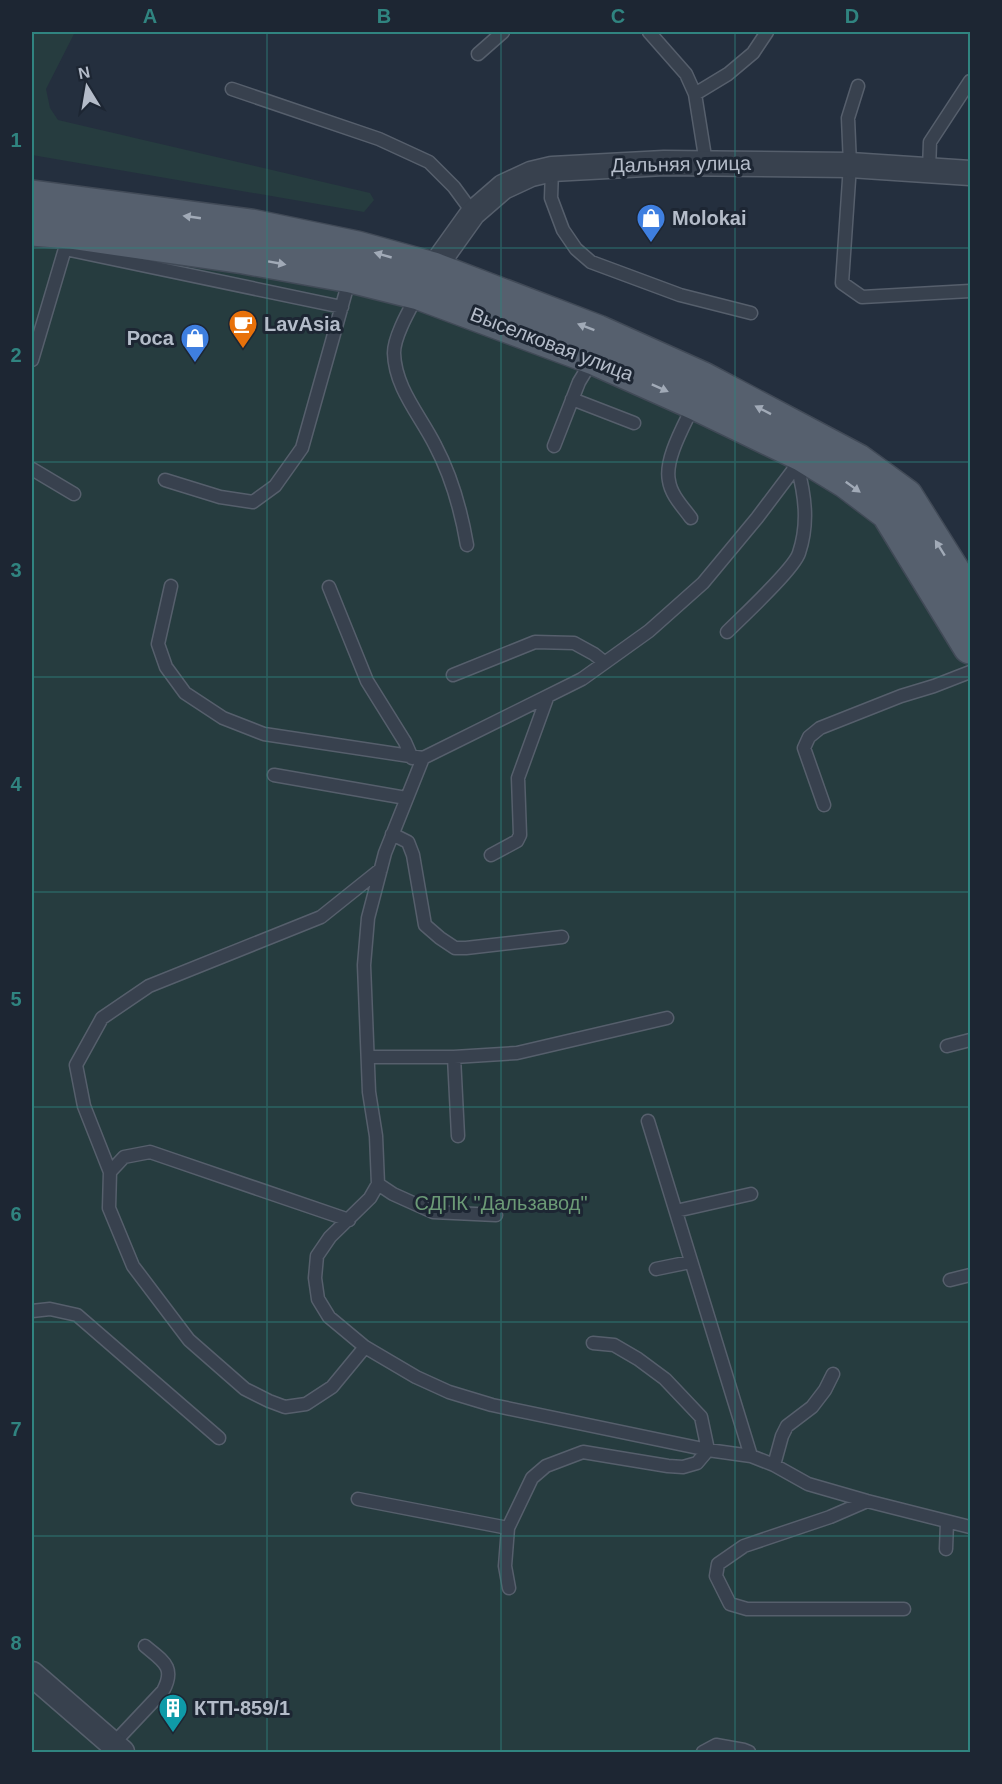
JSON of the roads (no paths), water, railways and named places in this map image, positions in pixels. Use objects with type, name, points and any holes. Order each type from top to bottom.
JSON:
[{"type":"main road","name":"Выселковая улица","points":[[32,197],[251,226],[357,248],[695,403],[800,460],[847,482],[888,513],[970,647]]},
{"type":"main road","name":"Выселковая улица","points":[[32,229],[68,241],[241,271],[426,281],[598,332],[703,380],[858,461],[906,496],[970,598]]},
{"type":"street","name":"Дальняя улица","points":[[426,281],[473,213],[503,187],[531,174],[552,169],[706,163],[850,165],[970,173]]},
{"type":"street","points":[[32,1674],[117,1748]]},
{"type":"lane","points":[[478,54],[503,32]]},
{"type":"lane","points":[[649,32],[686,74],[696,94],[706,163]]},
{"type":"lane","points":[[696,94],[728,74],[753,53],[767,32]]},
{"type":"lane","points":[[929,170],[930,142],[970,81]]},
{"type":"lane","points":[[858,86],[848,118],[850,165],[842,283],[862,297],[970,291]]},
{"type":"lane","points":[[232,89],[378,139],[412,153],[438,169],[473,213]]},
{"type":"lane","points":[[552,169],[551,198],[562,230],[576,249],[591,262],[680,295],[751,314]]},
{"type":"lane","points":[[32,360],[68,241]]},
{"type":"lane","points":[[241,271],[342,307]]},
{"type":"lane","points":[[165,480],[220,497],[253,502],[275,486],[302,448],[351,276]]},
{"type":"lane","points":[[426,281],[406,318],[394,353],[402,388],[435,444],[451,478],[462,513],[467,545]]},
{"type":"lane","points":[[554,446],[579,382],[594,358]]},
{"type":"lane","points":[[572,399],[634,423]]},
{"type":"lane","points":[[691,518],[671,489],[668,471],[670,460],[695,403]]},
{"type":"lane","points":[[727,632],[799,555],[806,518],[800,460]]},
{"type":"lane","points":[[171,586],[158,644],[166,667],[185,693],[223,718],[264,734],[417,758],[547,698],[582,679],[649,632],[703,583],[757,518],[800,460]]},
{"type":"lane","points":[[32,469],[74,494]]},
{"type":"lane","points":[[329,587],[367,681],[417,758]]},
{"type":"lane","points":[[453,675],[535,642],[574,644],[594,654],[604,663]]},
{"type":"lane","points":[[824,805],[804,748],[809,737],[820,728],[970,672]]},
{"type":"lane","points":[[492,855],[517,841],[520,835],[518,778],[547,698]]},
{"type":"lane","points":[[417,758],[406,798],[381,869],[368,918],[364,965],[369,1092],[376,1136],[378,1184],[370,1198],[330,1237],[317,1256],[315,1278],[318,1299],[329,1317],[365,1347],[416,1377],[449,1392],[492,1405],[708,1450],[751,1456],[774,1465],[808,1484],[970,1527]]},
{"type":"lane","points":[[274,775],[406,798]]},
{"type":"lane","points":[[392,834],[408,842],[413,855],[425,925],[455,948],[562,937]]},
{"type":"lane","points":[[365,1347],[332,1387],[306,1404],[285,1407],[245,1389],[189,1340],[133,1266],[109,1208],[110,1172],[84,1106],[76,1065],[102,1018],[149,986],[321,917],[381,869]]},
{"type":"lane","points":[[368,1057],[454,1057],[517,1053],[667,1018]]},
{"type":"lane","points":[[947,1046],[970,1040]]},
{"type":"lane","points":[[454,1057],[458,1136]]},
{"type":"lane","points":[[648,1121],[751,1456]]},
{"type":"lane","points":[[110,1172],[124,1157],[150,1152],[349,1220]]},
{"type":"lane","points":[[378,1184],[393,1194],[433,1212],[496,1215]]},
{"type":"lane","points":[[676,1211],[751,1194]]},
{"type":"lane","points":[[656,1269],[690,1262]]},
{"type":"lane","points":[[950,1280],[970,1275]]},
{"type":"lane","points":[[32,1311],[50,1309],[77,1315],[219,1438]]},
{"type":"lane","points":[[593,1343],[614,1345],[666,1379],[701,1417],[708,1450]]},
{"type":"lane","points":[[774,1465],[787,1426],[812,1407],[825,1390],[833,1374]]},
{"type":"lane","points":[[509,1588],[506,1566],[508,1528],[532,1478],[546,1466],[582,1452],[683,1467],[697,1463],[708,1450]]},
{"type":"lane","points":[[358,1499],[508,1528]]},
{"type":"lane","points":[[867,1501],[830,1517],[744,1546],[718,1564],[716,1576],[730,1604],[747,1609],[904,1609]]},
{"type":"lane","points":[[946,1549],[947,1522]]},
{"type":"lane","points":[[117,1748],[169,1681],[169,1672],[164,1663],[145,1646]]},
{"type":"lane","points":[[703,1752],[716,1745],[748,1752]]},
{"type":"place","name":"Molokai","points":[[651,244]]},
{"type":"place","name":"LavAsia","points":[[243,350]]},
{"type":"place","name":"Роса","points":[[195,364]]},
{"type":"place","name":"КТП-859/1","points":[[173,1734]]},
{"type":"park label","name":"СДПК \"Дальзавод\"","points":[[501,1203]]}]
